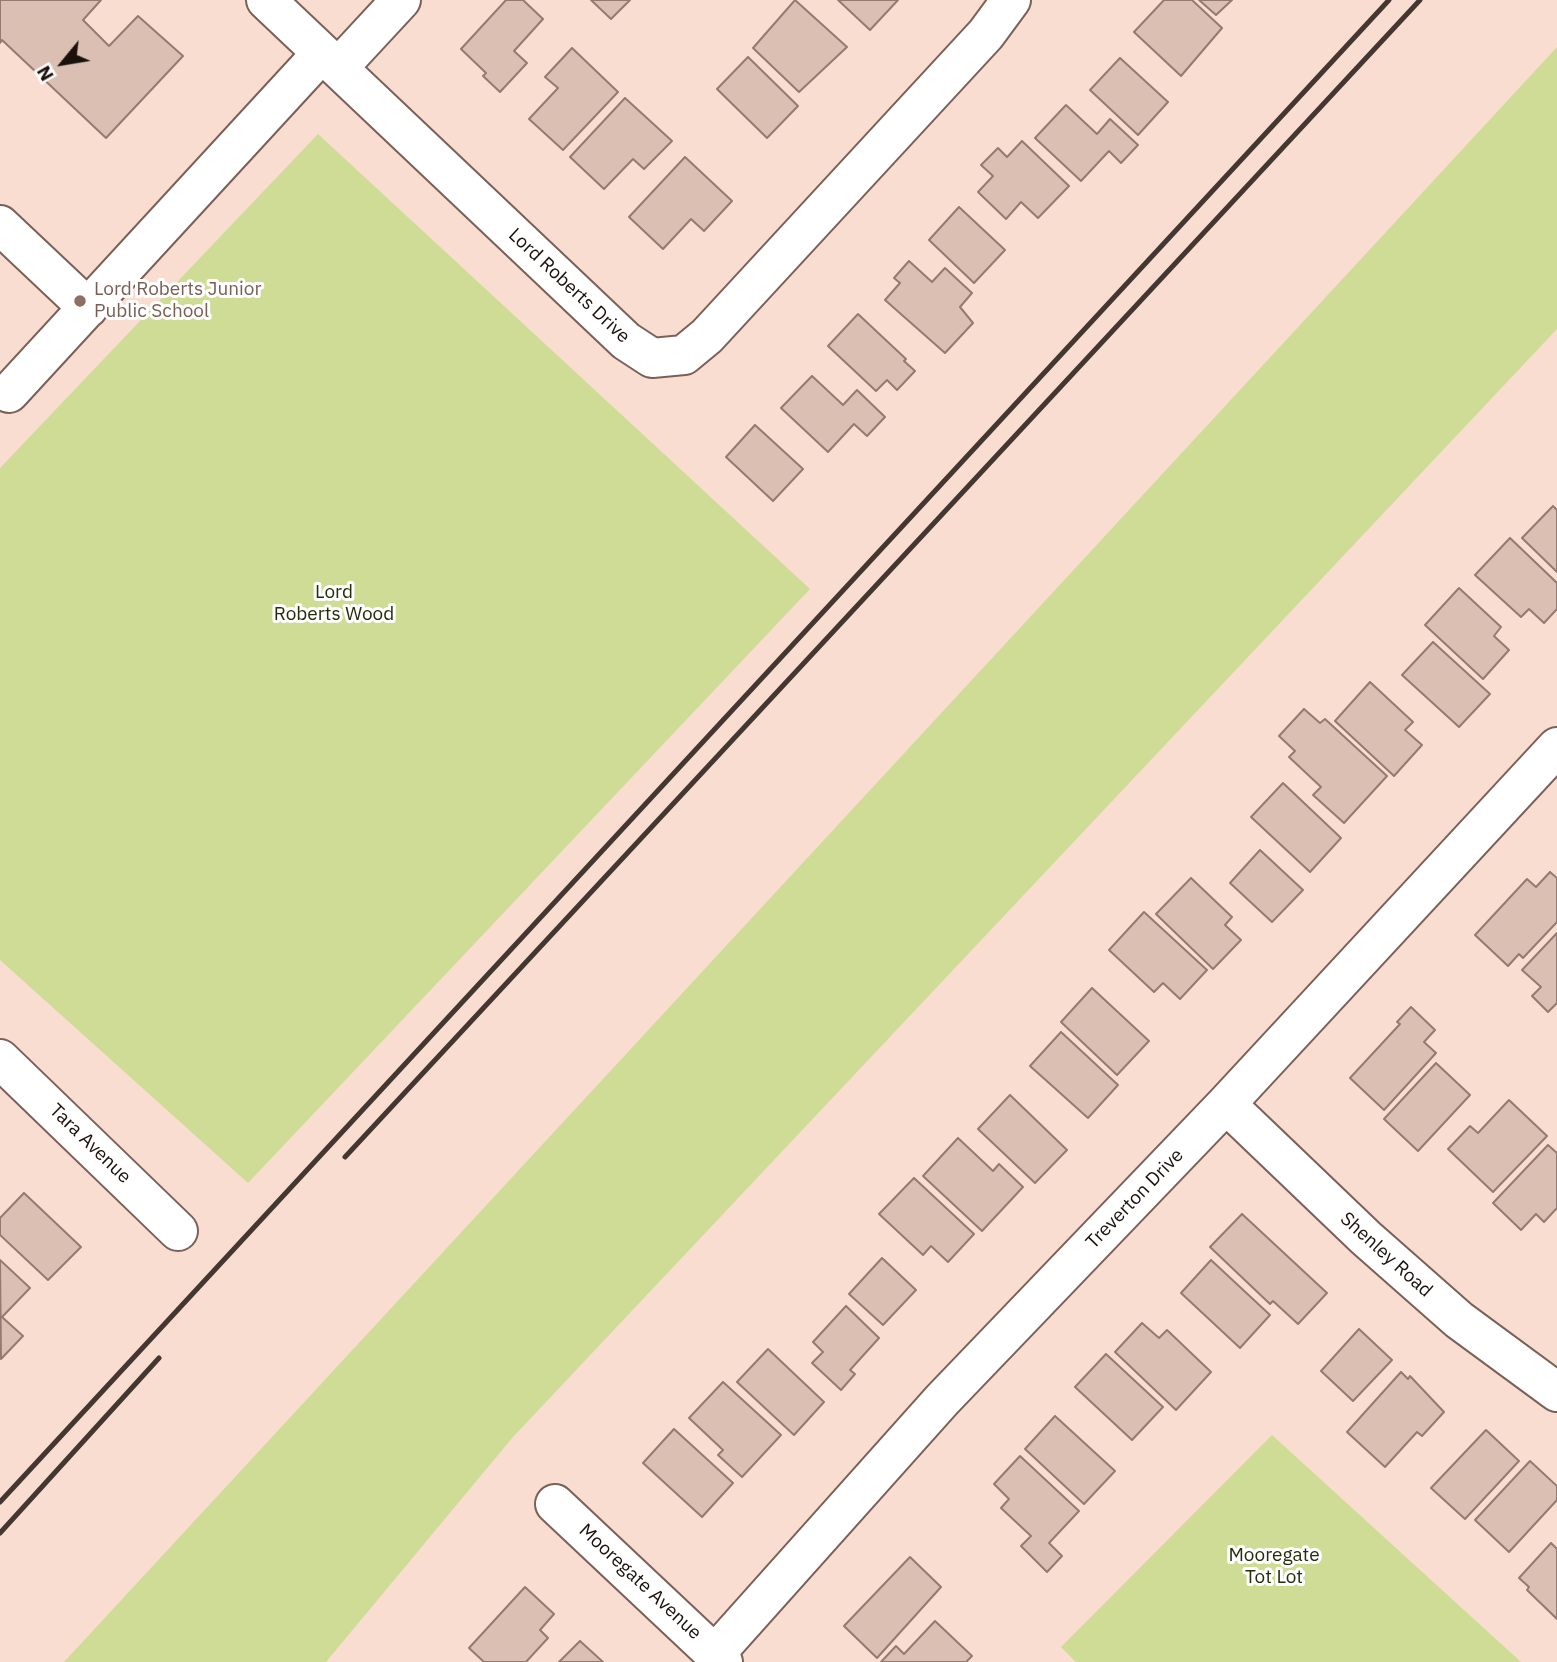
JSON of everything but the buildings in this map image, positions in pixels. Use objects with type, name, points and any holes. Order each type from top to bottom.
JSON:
[{"type":"street","name":"Lord Roberts Drive","points":[[266,0],[626,341],[652,358],[684,355],[707,336],[986,34],[1011,0]]},
{"type":"street","points":[[9,393],[88,308],[330,61],[401,0]]},
{"type":"street","points":[[0,225],[88,308]]},
{"type":"street","name":"Treverton Drive","points":[[719,1658],[942,1400],[1553,760]]},
{"type":"street","name":"Tara Avenue","points":[[2,1065],[178,1231]]},
{"type":"street","name":"Shenley Road","points":[[1226,1104],[1366,1238],[1459,1320],[1557,1392]]},
{"type":"street","name":"Mooregate Avenue","points":[[555,1504],[719,1658]]},
{"type":"green space","points":[[1557,47],[1557,329],[513,1437],[326,1662],[64,1662]]},
{"type":"green space","name":"Lord Roberts Wood","points":[[318,134],[810,589],[248,1183],[0,960],[0,468]]},
{"type":"green space","name":"Mooregate Tot Lot","points":[[1272,1435],[1521,1662],[1076,1662],[1061,1647]]},
{"type":"railway","points":[[0,1502],[1389,0]]},
{"type":"railway","points":[[345,1157],[1420,0]]},
{"type":"railway","points":[[0,1533],[159,1358]]},
{"type":"place","name":"Lord Roberts Junior Public School","points":[[80,301]]}]
